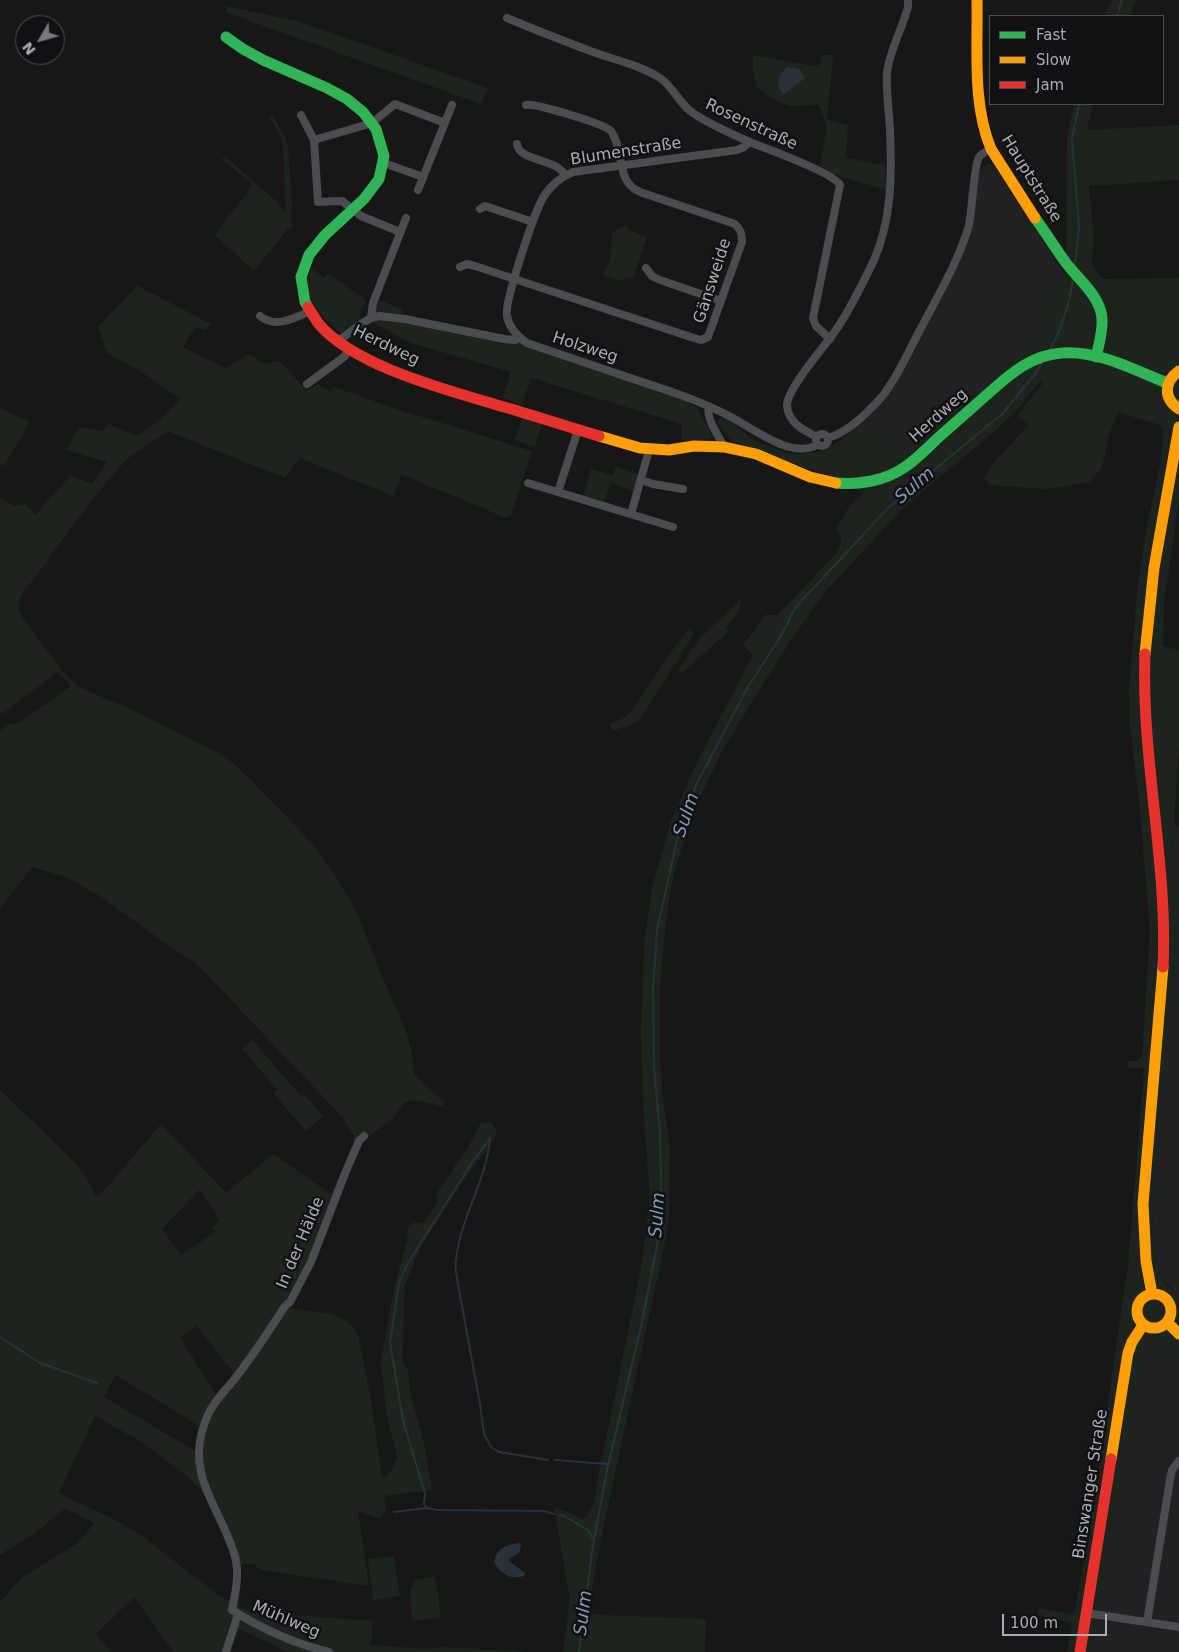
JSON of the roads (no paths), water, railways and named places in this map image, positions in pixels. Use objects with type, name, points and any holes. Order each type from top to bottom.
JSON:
[{"type":"street","points":[[818,440],[797,426],[792,420],[789,414],[788,400],[797,381],[830,339],[855,298],[874,259],[885,229],[890,194],[891,157],[887,72],[906,13],[908,0]]},
{"type":"street","name":"Hauptstraße","points":[[977,0],[979,103],[983,126],[991,149],[1031,212],[1067,264],[1098,304],[1102,317],[1102,328],[1096,357]]},
{"type":"street","name":"Rosenstraße","points":[[507,18],[593,52],[633,65],[656,76],[666,83],[694,114],[750,142],[815,169],[839,183],[813,318],[816,326],[830,339]]},
{"type":"street","points":[[226,37],[256,57],[336,93],[361,110],[372,123],[383,144],[384,163],[423,178]]},
{"type":"street","points":[[314,140],[372,123],[395,104],[445,123]]},
{"type":"street","points":[[526,105],[531,104],[544,107],[607,128],[615,138],[622,166]]},
{"type":"street","points":[[418,190],[452,105]]},
{"type":"street","points":[[301,115],[314,140],[318,202],[342,201],[352,211],[361,216],[400,232]]},
{"type":"street","name":"Blumenstraße","points":[[520,338],[512,330],[506,315],[506,306],[533,222],[543,197],[552,186],[573,172],[737,150],[750,142]]},
{"type":"street","points":[[517,144],[517,148],[522,154],[557,167],[566,175]]},
{"type":"street","name":"Holzweg","points":[[818,440],[820,446],[825,445],[828,438],[842,432],[866,413],[880,399],[894,378],[958,254],[968,226],[974,195],[976,164],[984,153],[991,149]]},
{"type":"street","name":"Herdweg","points":[[384,163],[373,189],[362,202],[318,242],[304,265],[300,283],[305,302],[317,320],[338,341],[387,368],[412,378],[612,441],[649,450],[669,450],[694,446],[724,446],[756,454],[810,477],[824,481],[854,484],[883,478],[904,468],[1003,380],[1037,358],[1062,352],[1074,352],[1096,357],[1167,383]]},
{"type":"street","name":"Gänsweide","points":[[514,278],[700,340],[708,338],[742,242],[741,232],[735,224],[635,190],[626,180],[622,166]]},
{"type":"street","points":[[480,210],[486,206],[533,222]]},
{"type":"street","points":[[338,341],[371,318],[373,303],[406,218]]},
{"type":"street","points":[[460,266],[467,264],[514,278]]},
{"type":"street","points":[[646,268],[652,276],[660,280],[721,301]]},
{"type":"street","points":[[260,316],[271,322],[278,322],[289,320],[311,311]]},
{"type":"street","name":"Holzweg","points":[[371,318],[378,316],[405,319],[504,339],[515,340],[520,338],[527,343],[709,406],[732,417],[764,437],[786,446],[814,447],[818,440]]},
{"type":"street","points":[[307,384],[344,357],[350,349]]},
{"type":"street","points":[[1179,371],[1167,383],[1169,401],[1179,409]]},
{"type":"street","points":[[709,406],[709,416],[724,446]]},
{"type":"street","points":[[1152,1294],[1147,1270],[1143,1204],[1163,977],[1164,895],[1148,765],[1144,710],[1146,638],[1157,545],[1179,428]]},
{"type":"street","points":[[558,492],[578,430]]},
{"type":"street","points":[[631,514],[649,450]]},
{"type":"street","points":[[641,480],[683,489]]},
{"type":"street","points":[[528,483],[673,527]]},
{"type":"street","name":"In der Hälde","points":[[226,1652],[235,1612],[236,1562],[227,1534],[204,1486],[199,1458],[200,1438],[204,1423],[215,1400],[233,1381],[285,1306],[290,1302],[311,1262],[344,1176],[359,1141],[364,1136]]},
{"type":"street","points":[[1152,1294],[1162,1296],[1171,1304],[1171,1316],[1168,1323],[1154,1329],[1143,1324],[1138,1317],[1138,1304],[1143,1298],[1152,1294]]},
{"type":"street","points":[[1168,1323],[1179,1334]]},
{"type":"street","name":"Binswanger Straße","points":[[1080,1652],[1128,1354],[1132,1342],[1143,1324]]},
{"type":"street","points":[[1147,1622],[1170,1480],[1172,1470],[1179,1461]]},
{"type":"street","name":"Mühlweg","points":[[235,1612],[256,1625],[288,1640],[330,1652]]},
{"type":"street","points":[[1086,1612],[1179,1627]]},
{"type":"waterway","name":"Sulm","points":[[1117,15],[1122,0]]},
{"type":"waterway","name":"Sulm","points":[[1075,265],[1079,227],[1072,139],[1079,105]]},
{"type":"waterway","name":"Sulm","points":[[1049,351],[1065,315],[1073,277]]},
{"type":"waterway","name":"Sulm","points":[[579,1652],[593,1545],[607,1470],[642,1322],[662,1220],[660,1132],[654,1067],[653,987],[657,930],[679,831],[697,783],[748,687],[781,636],[795,608],[888,508],[1002,414],[1036,373],[1043,361]]},
{"type":"waterway","points":[[490,1138],[484,1169],[458,1244],[456,1265],[484,1434],[491,1447],[499,1452],[548,1460]]},
{"type":"waterway","points":[[427,1508],[424,1504],[425,1494],[403,1420],[390,1342],[399,1283],[407,1265],[471,1164],[490,1138]]},
{"type":"waterway","points":[[0,1337],[40,1363],[97,1383]]},
{"type":"waterway","points":[[555,1460],[607,1464]]},
{"type":"waterway","points":[[394,1512],[427,1508],[437,1510],[544,1511],[554,1514]]},
{"type":"waterway","points":[[560,1515],[588,1530],[593,1539]]}]
